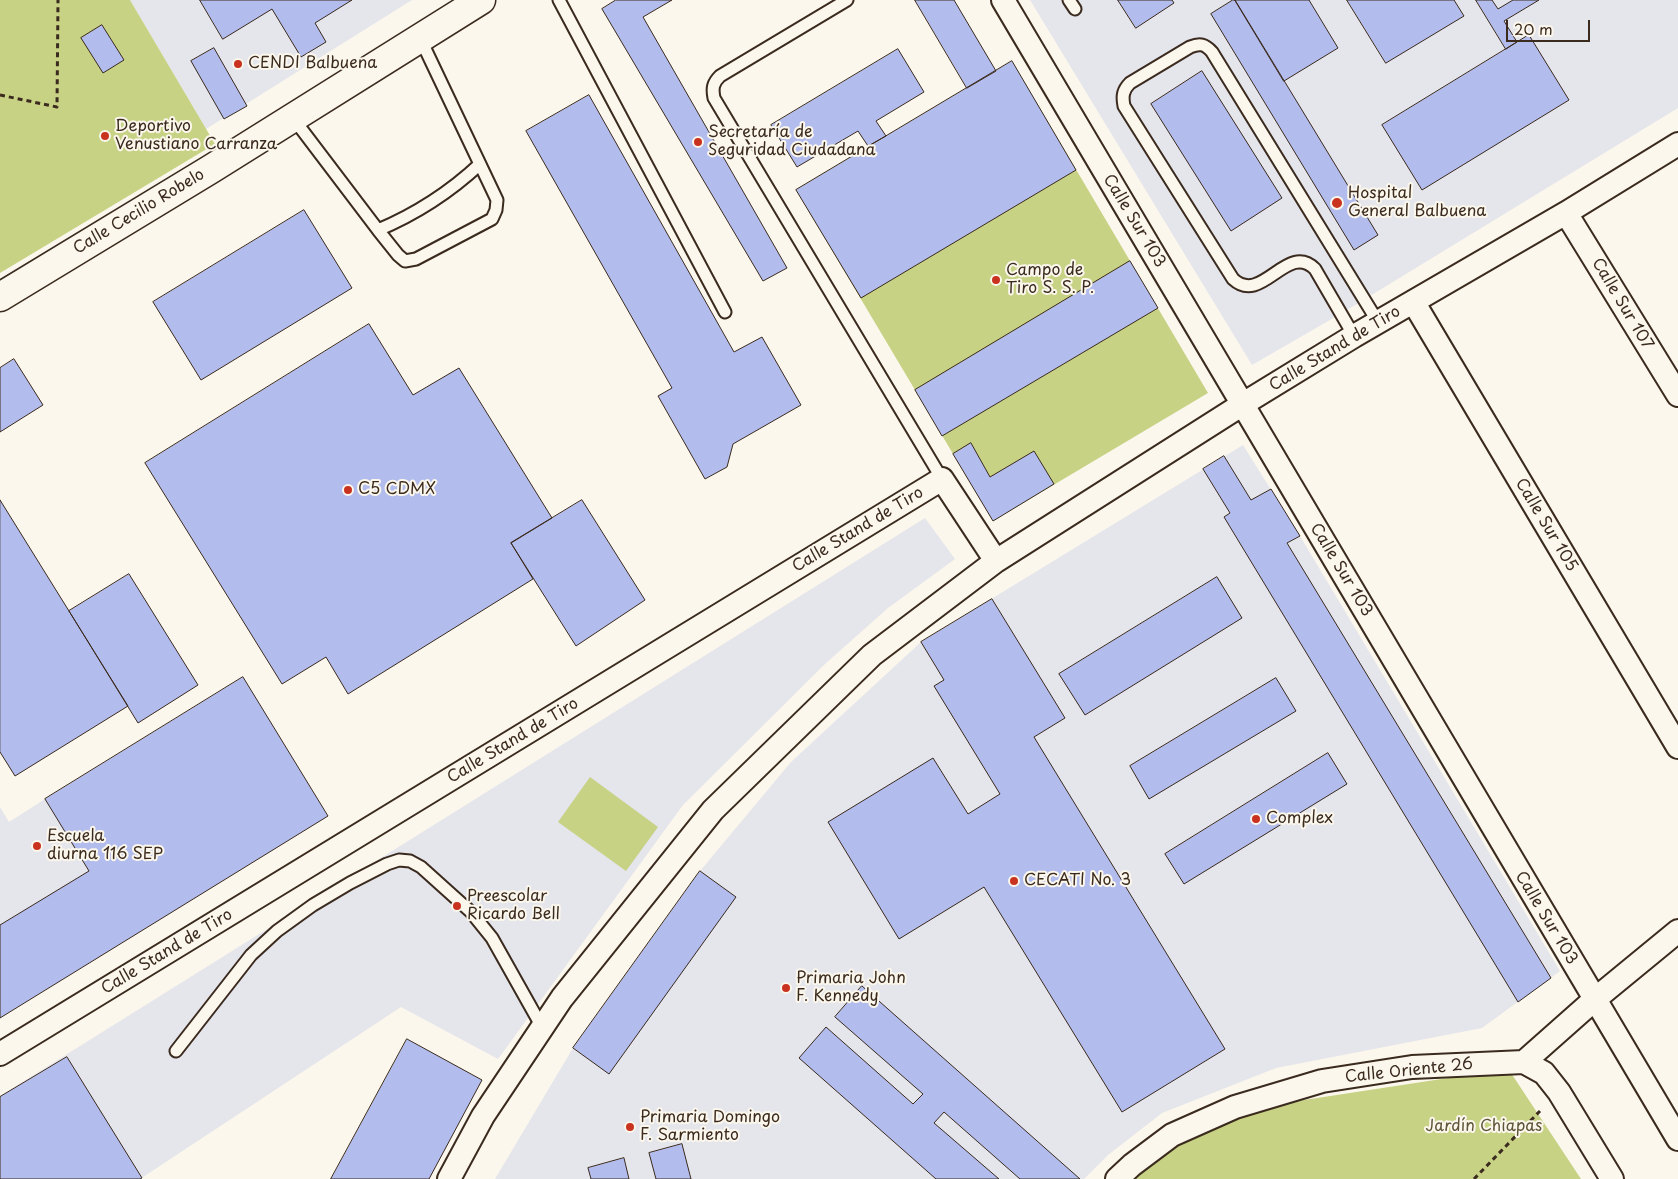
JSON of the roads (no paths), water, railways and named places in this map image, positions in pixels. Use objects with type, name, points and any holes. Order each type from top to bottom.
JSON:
[{"type":"street","name":"Calle Cecilio Robelo","points":[[0,297],[481,0]]},
{"type":"street","name":"Calle Sur 103","points":[[1003,0],[1678,1139]]},
{"type":"street","name":"Calle Stand de Tiro","points":[[449,1179],[483,1116],[562,998],[713,810],[872,655],[996,561],[1243,404],[1354,336],[1566,213],[1678,144]]},
{"type":"street","name":"Calle Sur 107","points":[[1566,213],[1678,395]]},
{"type":"street","name":"Calle Sur 105","points":[[1414,302],[1678,747]]},
{"type":"street","name":"Calle Stand de Tiro","points":[[0,1054],[942,479],[996,561]]},
{"type":"street","points":[[1612,1179],[1559,1092],[1544,1073],[1524,1062],[1594,1000],[1678,931]]},
{"type":"street","name":"Calle Oriente 26","points":[[1117,1179],[1132,1165],[1172,1135],[1236,1107],[1322,1081],[1412,1067],[1524,1062]]},
{"type":"lane","points":[[559,0],[725,312]]},
{"type":"lane","points":[[847,0],[720,76],[714,82],[712,90],[714,98],[942,479]]},
{"type":"lane","points":[[292,118],[378,230],[405,261],[416,259],[492,219],[496,210],[496,200],[420,38]]},
{"type":"lane","points":[[1354,336],[1315,269],[1309,263],[1301,261],[1292,263],[1255,285],[1247,287],[1239,285],[1233,279],[1124,106],[1122,98],[1124,89],[1130,83],[1190,46],[1198,44],[1206,46],[1212,52],[1378,322]]},
{"type":"lane","points":[[378,230],[402,220],[449,191],[480,164]]},
{"type":"lane","points":[[176,1051],[251,955],[277,931],[350,883],[399,860],[410,861],[421,867],[471,912],[492,938],[542,1027]]},
{"type":"place","name":"CENDI Balbuena","points":[[238,64]]},
{"type":"place","name":"Deportivo Venustiano Carranza","points":[[105,136]]},
{"type":"place","name":"Secretaría de Seguridad Ciudadana","points":[[698,142]]},
{"type":"place","name":"Hospital General Balbuena","points":[[1337,203]]},
{"type":"place","name":"Campo de Tiro S. S. P.","points":[[996,280]]},
{"type":"place","name":"C5 CDMX","points":[[348,490]]},
{"type":"place","name":"Complex","points":[[1256,819]]},
{"type":"place","name":"Escuela diurna 116 SEP","points":[[37,846]]},
{"type":"place","name":"CECATI No. 3","points":[[1014,881]]},
{"type":"place","name":"Preescolar Ricardo Bell","points":[[457,906]]},
{"type":"place","name":"Primaria John F. Kennedy","points":[[786,988]]},
{"type":"place","name":"Primaria Domingo F. Sarmiento","points":[[630,1127]]},
{"type":"park label","name":"Jardín Chiapas","points":[[1484,1127]]}]
